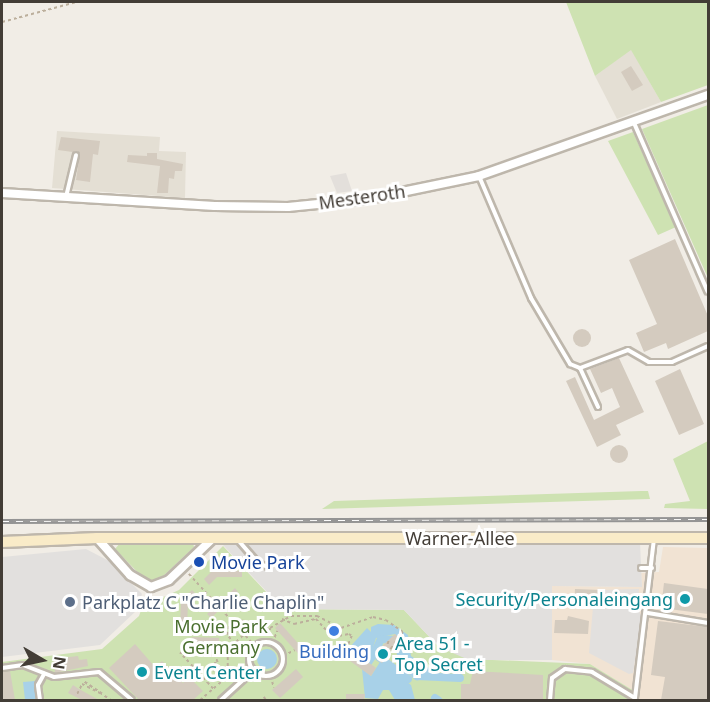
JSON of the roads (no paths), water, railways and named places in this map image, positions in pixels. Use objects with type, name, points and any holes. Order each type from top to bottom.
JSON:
[{"type":"street","name":"Mesteroth","points":[[2,193],[66,198],[288,207],[384,196],[479,176],[708,95]]},
{"type":"street","name":"Warner-Allee","points":[[2,542],[97,538],[708,538]]},
{"type":"street","points":[[97,538],[130,575],[151,587],[169,580],[212,539]]},
{"type":"lane","points":[[633,122],[708,292]]},
{"type":"lane","points":[[66,198],[76,155]]},
{"type":"lane","points":[[479,176],[531,298],[570,364],[580,368],[627,350],[649,362],[672,362],[708,346]]},
{"type":"lane","points":[[580,368],[598,407]]},
{"type":"lane","points":[[550,700],[552,678],[565,669],[592,672],[635,699],[648,613],[654,538]]},
{"type":"lane","points":[[237,539],[258,563],[268,567]]},
{"type":"lane","points":[[641,568],[652,568]]},
{"type":"lane","points":[[648,613],[708,622]]},
{"type":"lane","points":[[267,642],[272,643],[283,656],[282,667],[271,676],[253,671],[249,655],[255,646],[267,642]]},
{"type":"lane","points":[[2,668],[23,666],[54,677],[99,672],[132,700]]},
{"type":"lane","points":[[221,700],[253,671]]},
{"type":"lane","points":[[40,700],[38,685],[44,674]]},
{"type":"water","points":[[378,624],[394,625],[408,635],[411,656],[431,669],[431,676],[420,674],[406,665],[402,644],[395,634],[376,638],[373,647],[376,658],[369,668],[367,661],[349,648],[367,628],[371,632],[371,627]]},
{"type":"water","points":[[263,649],[271,649],[277,655],[277,663],[271,669],[263,669],[257,663],[257,655]]},
{"type":"water","points":[[380,662],[411,685],[415,700],[395,700],[389,690],[383,690],[378,699],[365,698],[362,669],[371,676]]},
{"type":"water","points":[[35,681],[37,700],[25,700],[23,682]]},
{"type":"waterway","points":[[408,679],[379,657],[376,650],[381,639],[397,640],[404,664],[417,676],[460,678]]},
{"type":"railway","points":[[2,521],[708,519]]},
{"type":"place","name":"Movie Park","points":[[199,562]]},
{"type":"place","name":"Security/Personaleingang","points":[[685,599]]},
{"type":"place","name":"Parkplatz C \"Charlie Chaplin\"","points":[[70,602]]},
{"type":"place","name":"Building","points":[[334,631]]},
{"type":"place","name":"Area 51 - Top Secret","points":[[383,654]]},
{"type":"place","name":"Event Center","points":[[142,672]]},
{"type":"park label","name":"Movie Park Germany","points":[[221,637]]}]
